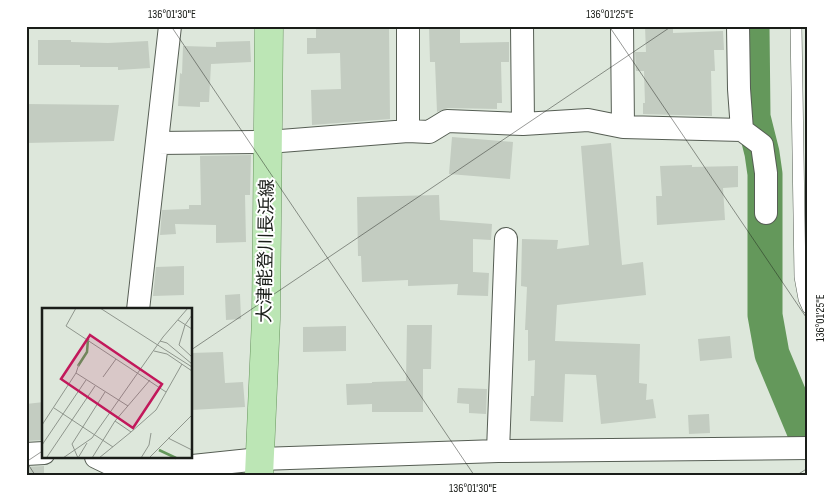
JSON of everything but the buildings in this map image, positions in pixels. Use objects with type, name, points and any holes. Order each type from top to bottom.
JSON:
[{"type":"main road","name":"大津能登川長浜線","points":[[260,467],[266,319],[269,26]]},
{"type":"street","points":[[138,308],[170,26]]},
{"type":"street","points":[[408,26],[408,131]]},
{"type":"street","points":[[522,26],[523,124]]},
{"type":"street","points":[[622,26],[623,127]]},
{"type":"street","points":[[738,26],[742,130]]},
{"type":"street","points":[[157,143],[268,142],[408,131],[429,132],[447,121],[523,124],[588,120],[623,127],[742,130],[762,145],[766,173],[766,213]]},
{"type":"street","points":[[498,451],[506,239]]},
{"type":"street","points":[[100,458],[164,469],[260,467],[498,451],[805,448]]},
{"type":"street","points":[[26,454],[42,453]]},
{"type":"lane","points":[[796,26],[800,277],[808,308]]},
{"type":"waterway","points":[[752,26],[753,117],[765,174],[765,315],[772,354],[808,440]]}]
